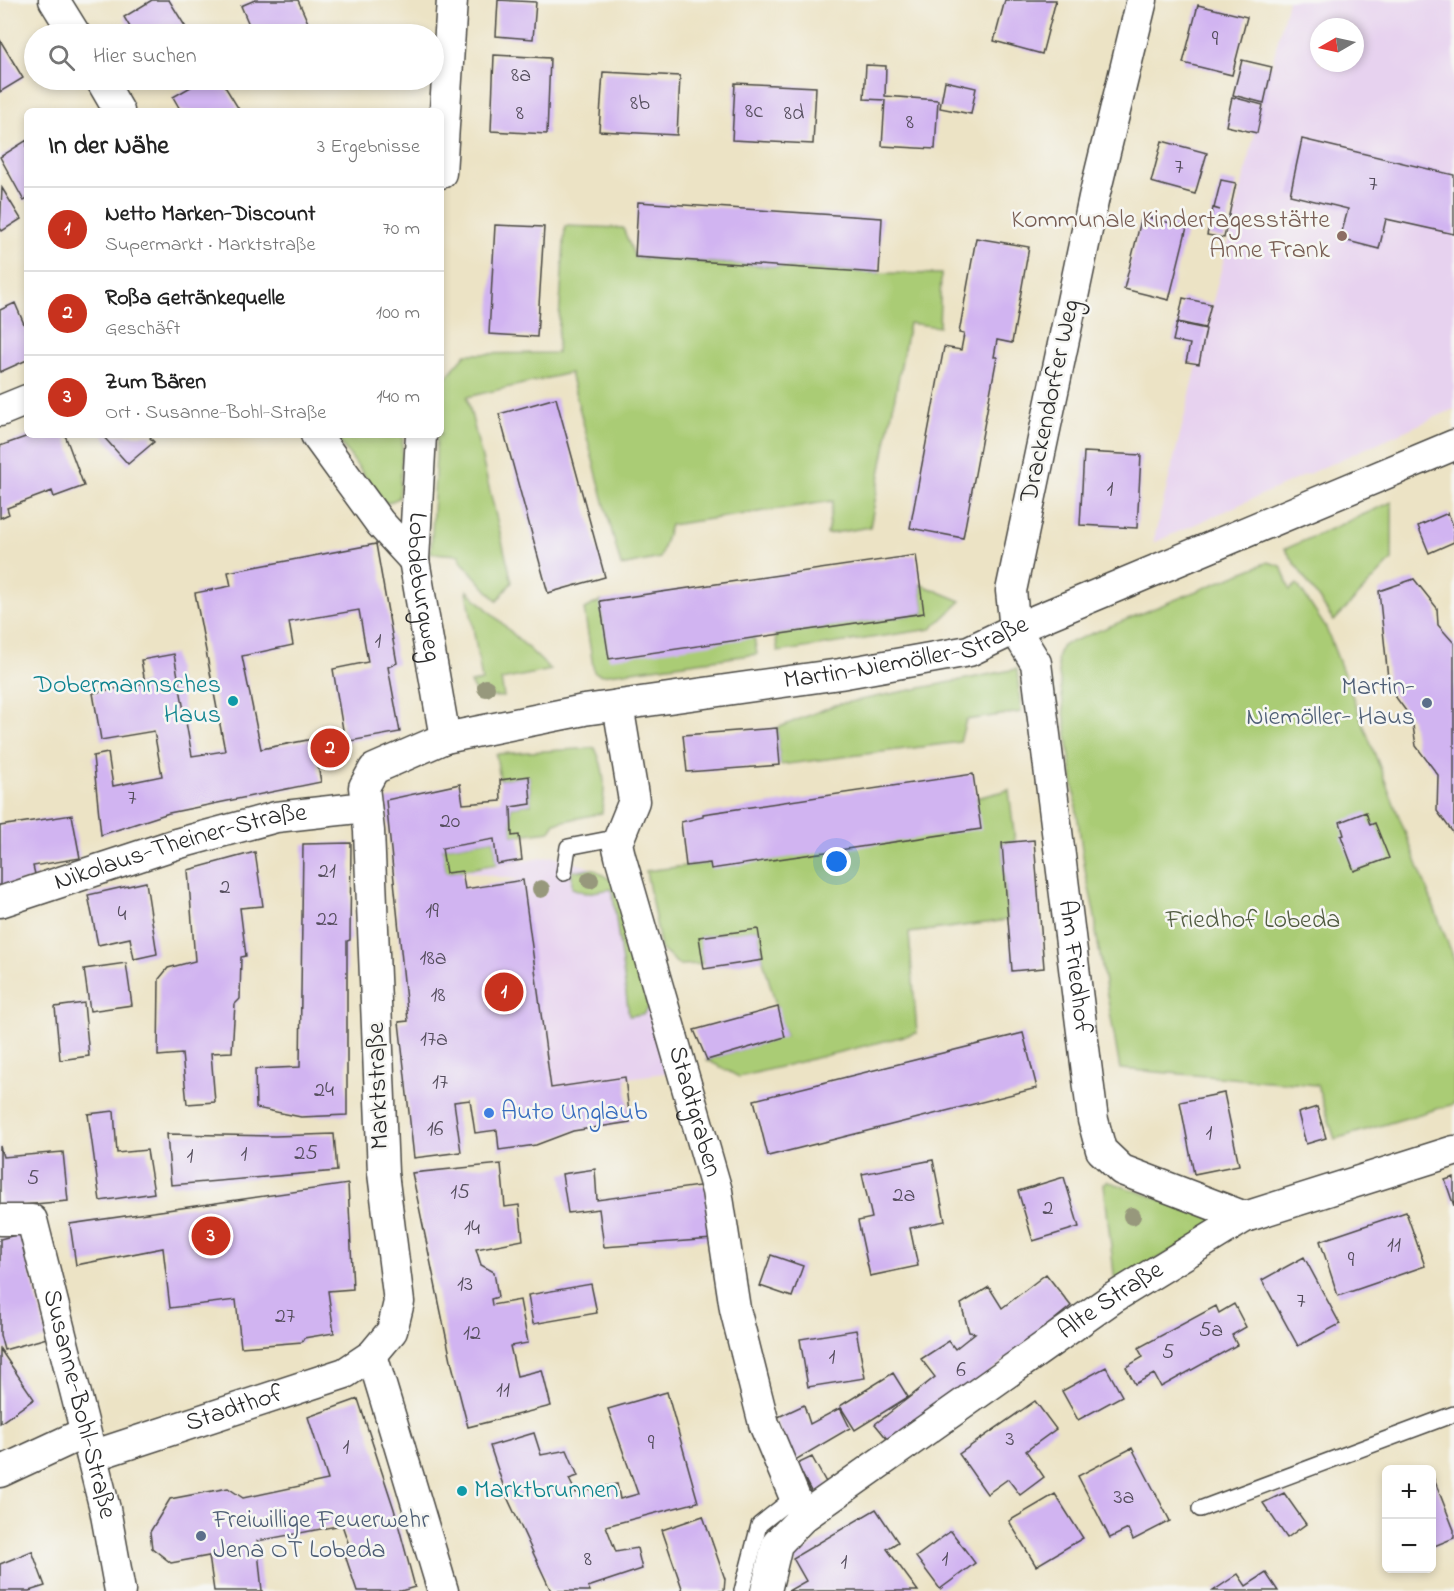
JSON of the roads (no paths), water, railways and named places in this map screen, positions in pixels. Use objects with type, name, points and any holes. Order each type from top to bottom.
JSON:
[{"type":"street","points":[[54,0],[69,24]]},
{"type":"street","points":[[444,126],[452,0]]},
{"type":"street","name":"Drackendorfer Weg","points":[[1015,629],[1011,591],[1094,197],[1142,0]]},
{"type":"street","points":[[107,90],[117,108]]},
{"type":"street","points":[[0,411],[24,401]]},
{"type":"street","points":[[318,438],[380,523],[414,560]]},
{"type":"street","name":"Lobdeburgweg","points":[[421,438],[414,560],[445,738]]},
{"type":"street","name":"Martin-Niemöller-Straße","points":[[366,807],[364,787],[375,769],[445,738],[618,705],[840,674],[969,651],[1015,629],[1454,445]]},
{"type":"street","name":"Am Friedhof","points":[[1015,629],[1036,663],[1093,1120],[1101,1150],[1122,1170],[1245,1217]]},
{"type":"street","points":[[617,843],[634,801],[618,705]]},
{"type":"street","name":"Nikolaus-Theiner-Straße","points":[[0,902],[176,844],[276,817],[366,807]]},
{"type":"street","name":"Marktstraße","points":[[366,807],[369,831],[383,1173],[399,1302],[392,1331],[372,1355]]},
{"type":"street","name":"Stadtgraben","points":[[617,843],[717,1191],[735,1309],[764,1424],[798,1507]]},
{"type":"street","name":"Alte Straße","points":[[766,1591],[777,1544],[798,1507],[1113,1298],[1245,1217],[1454,1150]]},
{"type":"street","name":"Susanne-Bohl-Straße","points":[[0,1221],[32,1220],[105,1509],[120,1591]]},
{"type":"street","points":[[372,1355],[443,1591]]},
{"type":"street","name":"Stadthof","points":[[0,1472],[88,1444],[345,1373],[372,1355]]},
{"type":"lane","points":[[564,873],[568,847],[603,840],[617,843]]},
{"type":"lane","points":[[1200,1509],[1454,1414]]},
{"type":"lane","points":[[742,1591],[759,1525],[798,1507]]},
{"type":"place","name":"Kommunale Kindertagesstätte Anne Frank","points":[[1342,236]]},
{"type":"place","name":"Dobermannsches Haus","points":[[233,701]]},
{"type":"place","name":"Martin- Niemöller- Haus","points":[[1427,703]]},
{"type":"place","name":"Roßa Getränkequelle","points":[[330,748]]},
{"type":"place","name":"Netto Marken-Discount","points":[[504,992]]},
{"type":"place","name":"Auto Unglaub","points":[[489,1113]]},
{"type":"place","name":"Zum Bären","points":[[211,1236]]},
{"type":"place","name":"Marktbrunnen","points":[[462,1491]]},
{"type":"place","name":"Freiwillige Feuerwehr Jena OT Lobeda","points":[[201,1536]]},
{"type":"park label","name":"Friedhof Lobeda","points":[[1253,921]]}]
